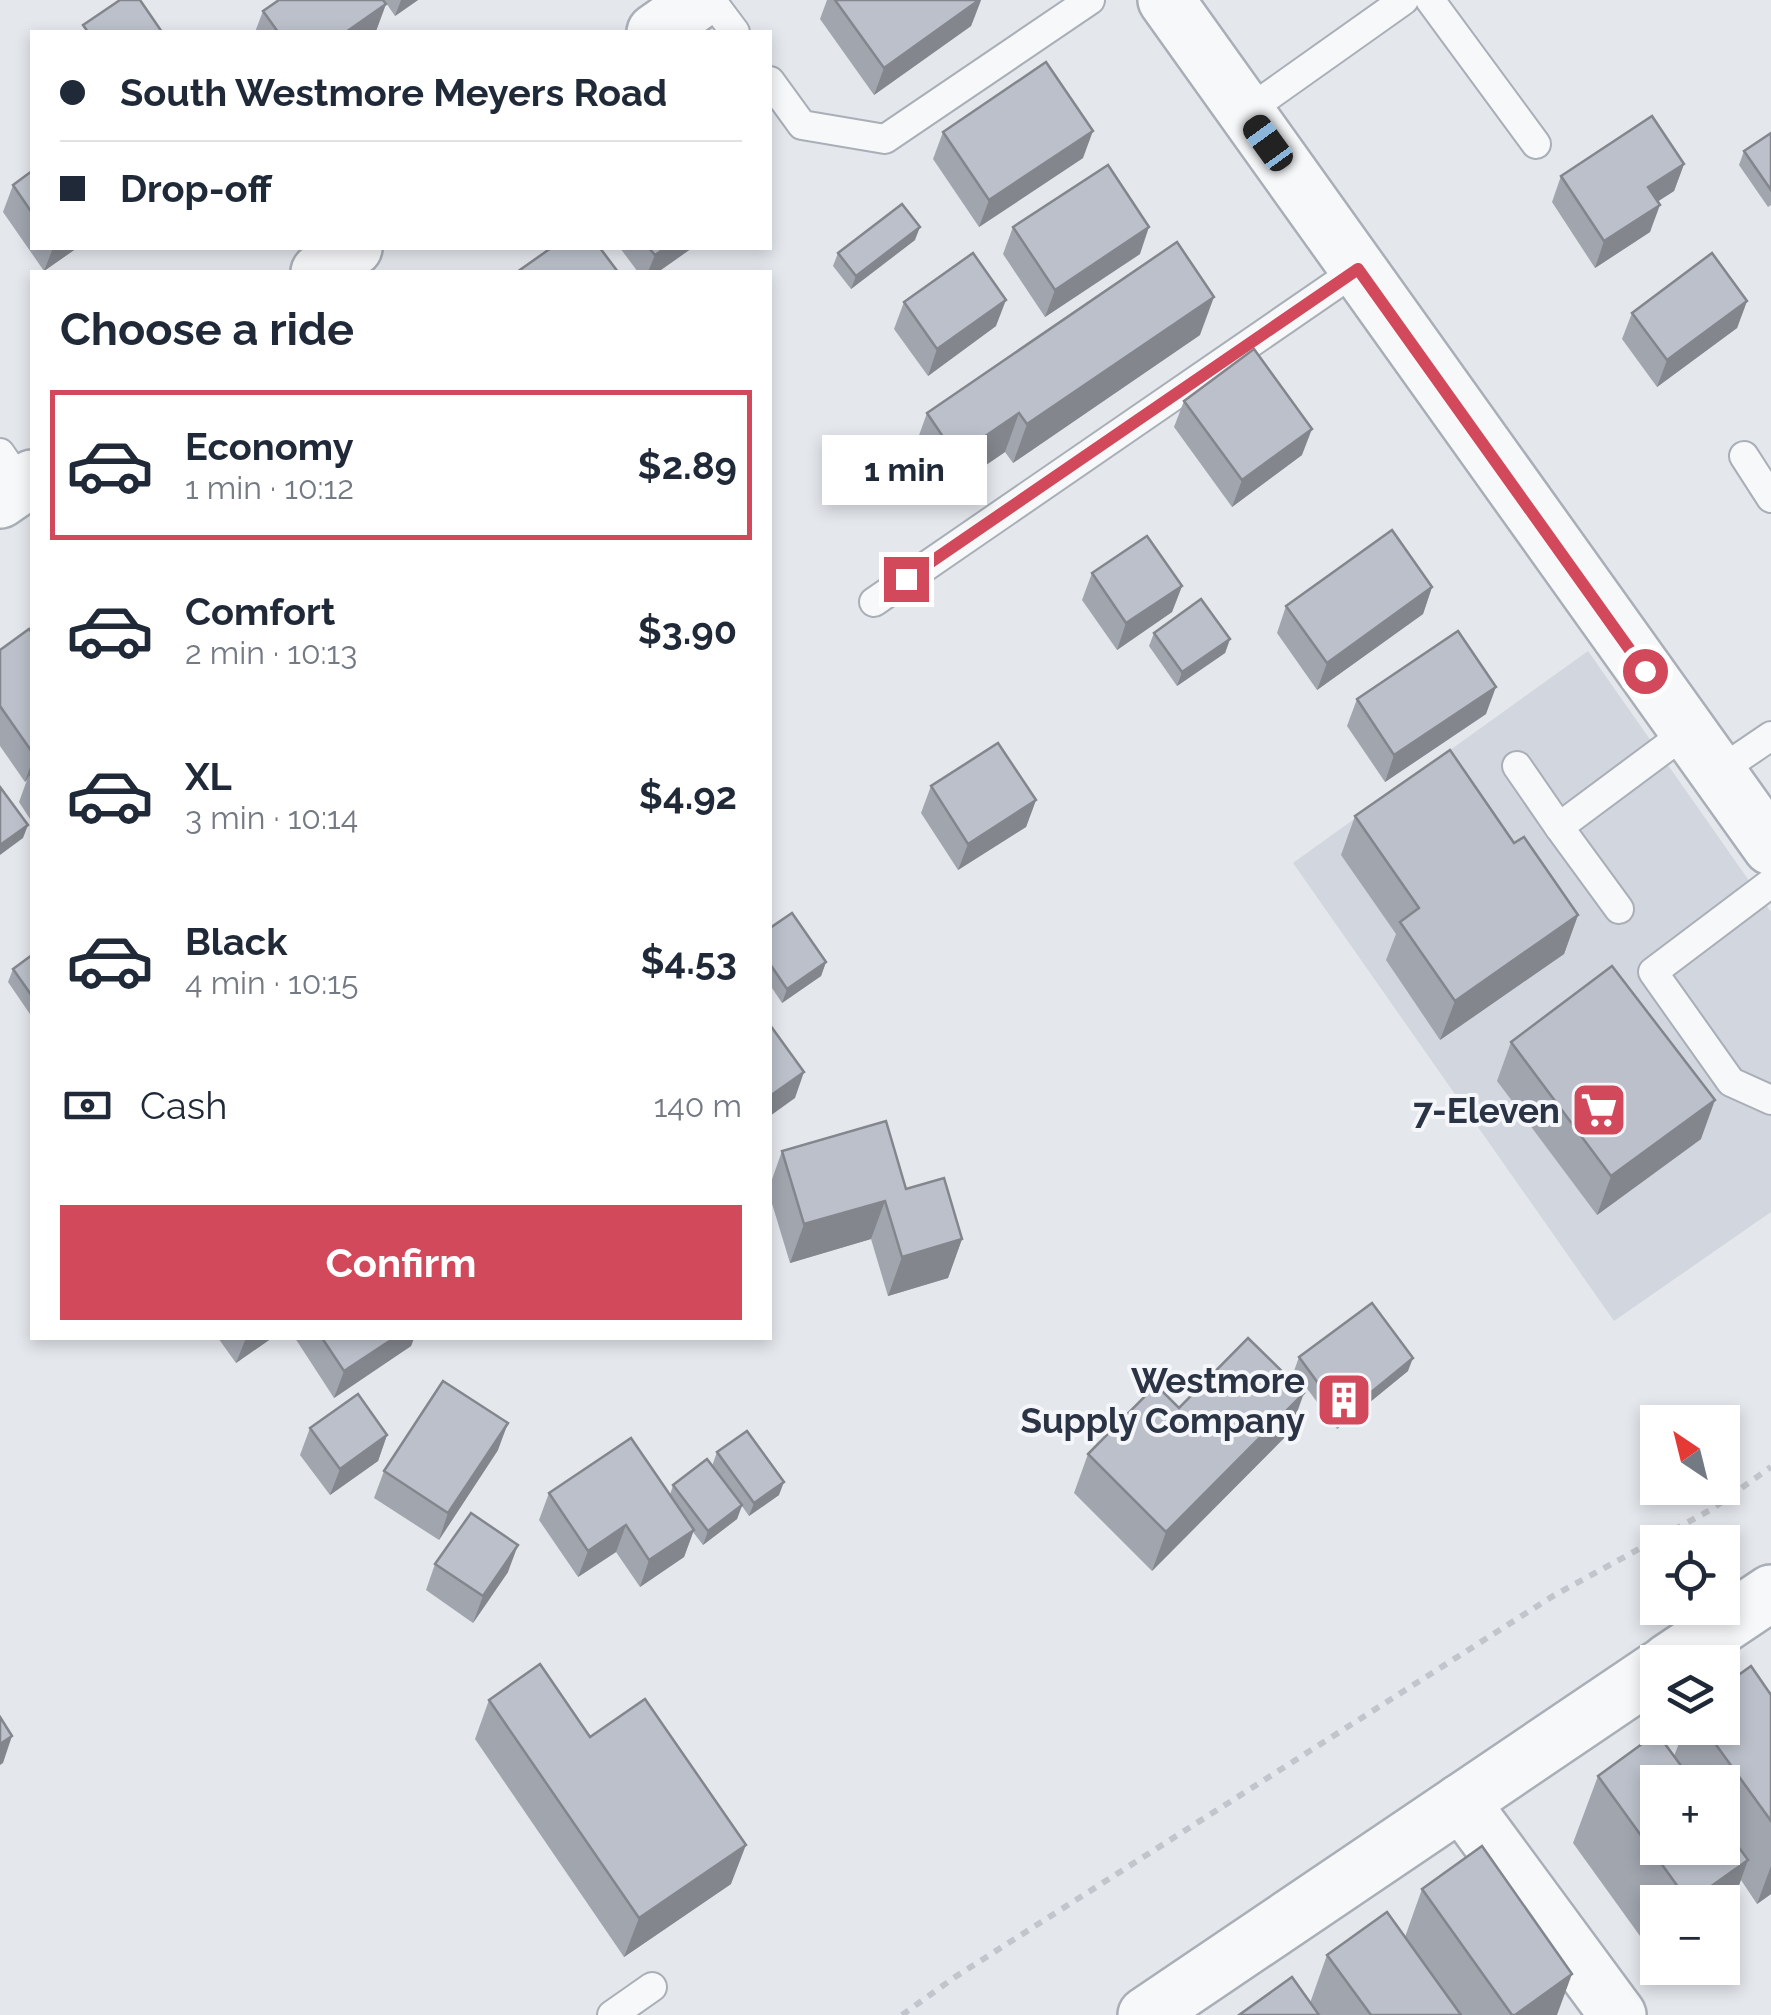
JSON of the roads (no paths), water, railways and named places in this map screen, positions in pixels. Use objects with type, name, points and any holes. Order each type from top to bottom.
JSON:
[{"type":"street","points":[[658,30],[700,0]]},
{"type":"street","points":[[1166,0],[1771,847]]},
{"type":"street","points":[[322,270],[351,250]]},
{"type":"street","points":[[1693,1645],[1771,1593]]},
{"type":"street","points":[[1146,2015],[1640,1682]]},
{"type":"street","points":[[1461,1802],[1618,2015]]},
{"type":"lane","points":[[711,0],[734,30]]},
{"type":"lane","points":[[772,84],[802,124],[886,139],[1090,0]]},
{"type":"lane","points":[[1246,112],[1404,0]]},
{"type":"lane","points":[[1430,0],[1536,144]]},
{"type":"lane","points":[[874,602],[1358,269]]},
{"type":"lane","points":[[1744,456],[1771,498]]},
{"type":"lane","points":[[1559,827],[1702,751],[1771,736]]},
{"type":"lane","points":[[1517,766],[1619,909]]},
{"type":"lane","points":[[1771,883],[1653,972],[1731,1082],[1771,1100]]},
{"type":"lane","points":[[612,2015],[652,1987]]},
{"type":"place","name":"7-Eleven","points":[[1599,1110]]},
{"type":"place","name":"Westmore Supply Company","points":[[1344,1400]]}]
